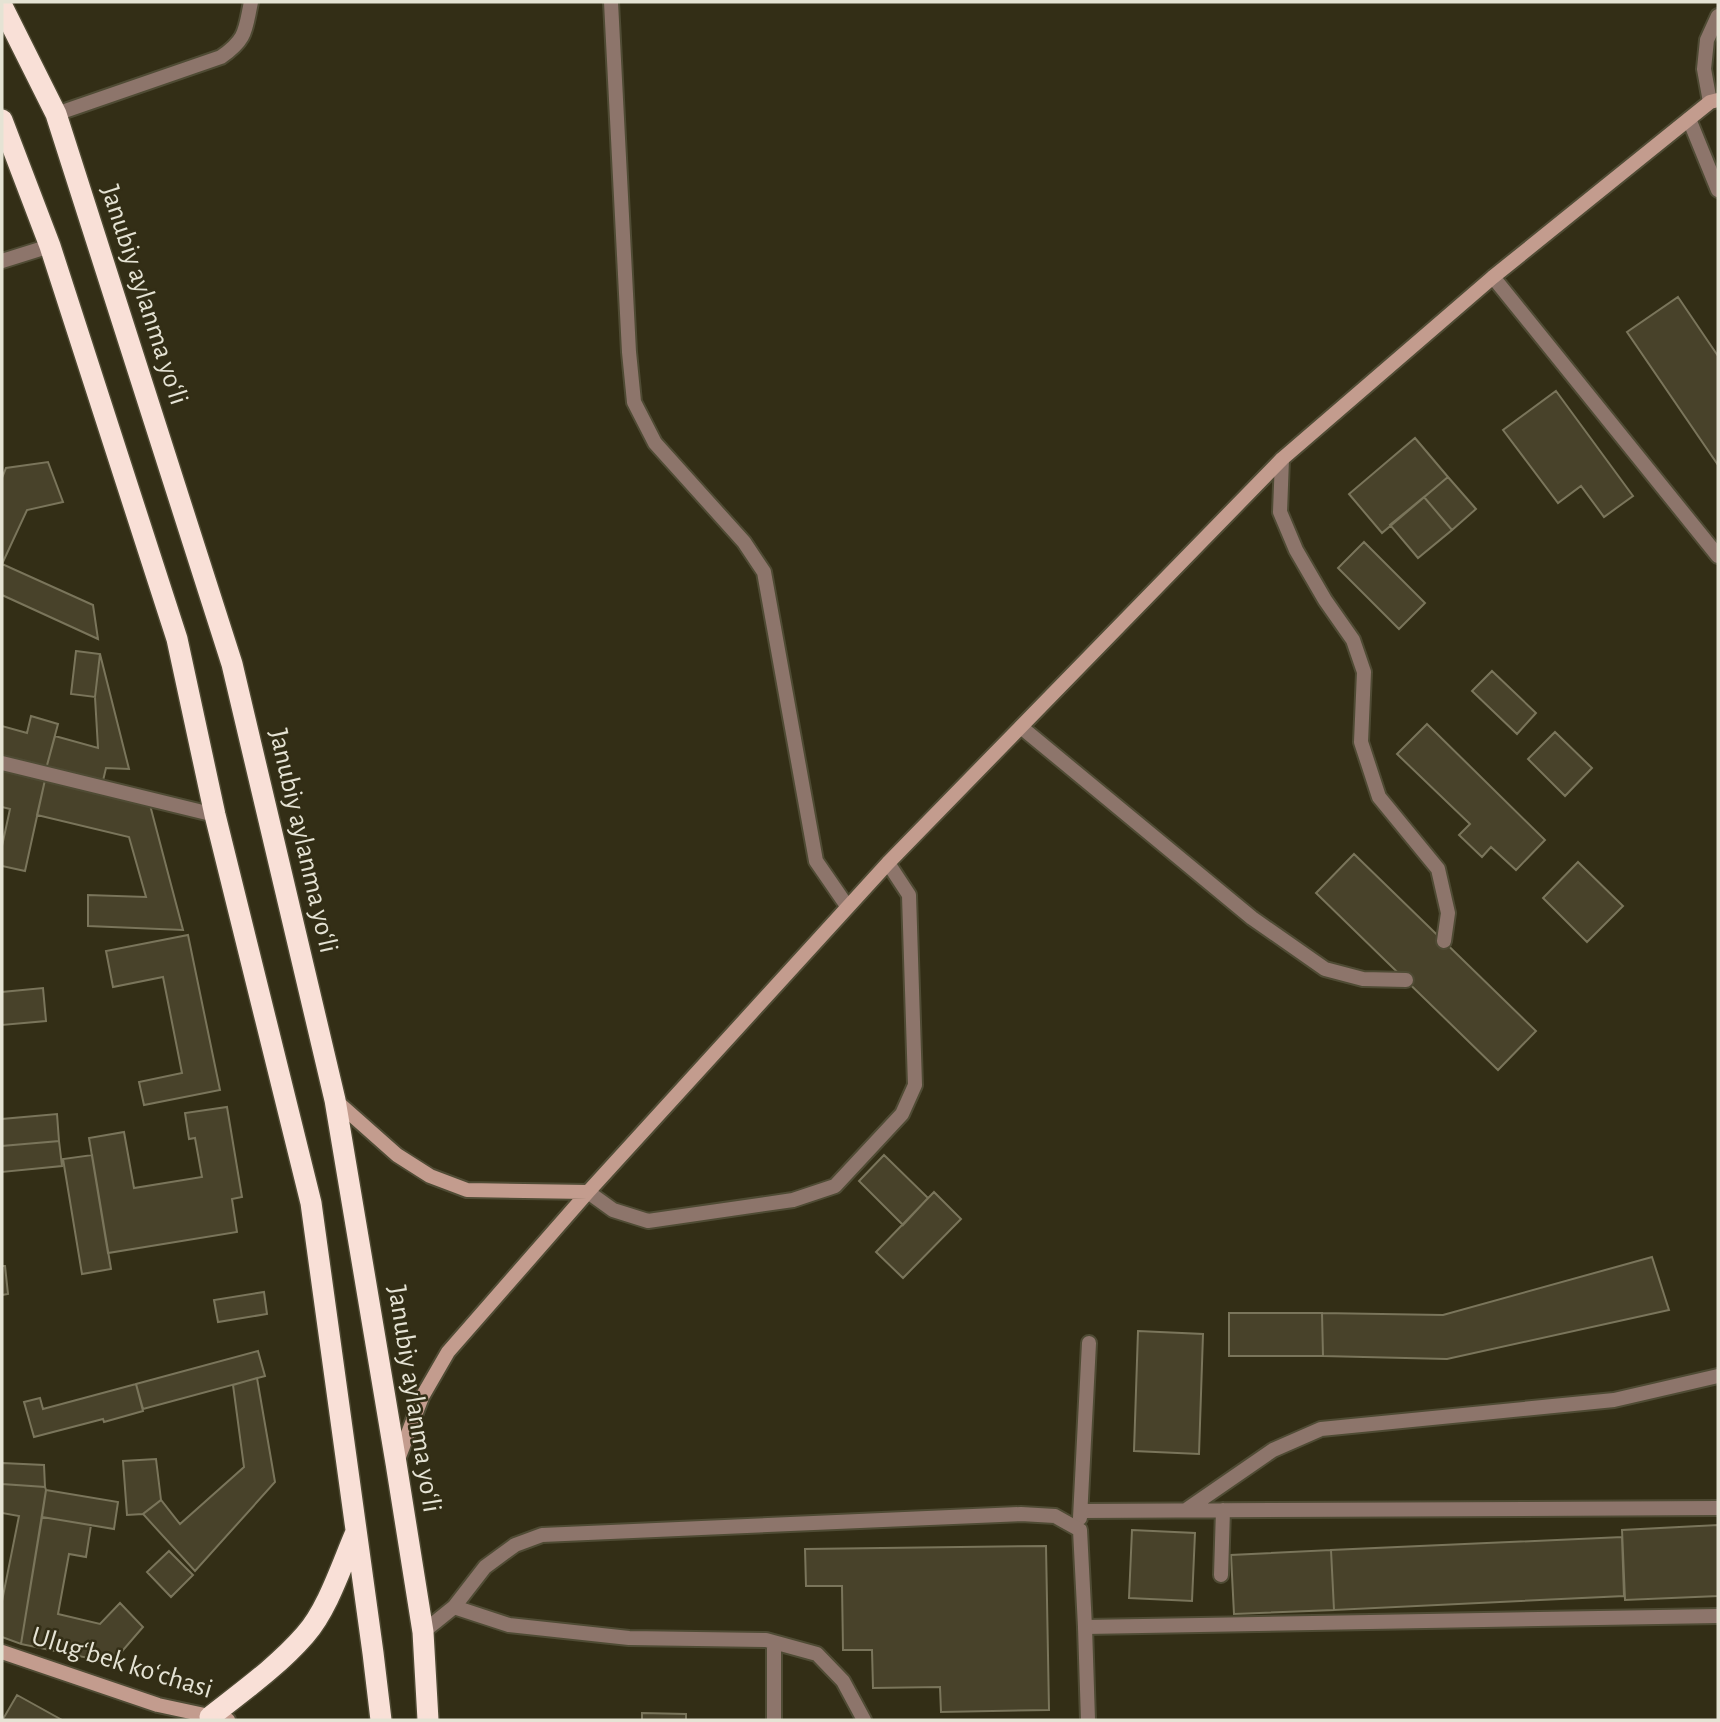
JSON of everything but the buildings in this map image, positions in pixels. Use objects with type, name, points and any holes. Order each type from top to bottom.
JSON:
[{"type":"highway","name":"Janubiy aylanma yoʻli","points":[[2,6],[56,114],[232,664],[335,1100],[423,1632],[428,1720]]},
{"type":"highway","points":[[4,134],[50,246],[177,639],[215,815],[311,1203],[381,1720]]},
{"type":"highway","points":[[219,1718],[306,1633],[329,1596],[356,1531]]},
{"type":"main road","points":[[396,1464],[422,1397],[448,1352],[588,1192],[888,863],[1282,459],[1493,276],[1714,101]]},
{"type":"main road","points":[[335,1100],[397,1155],[430,1176],[467,1190],[588,1192]]},
{"type":"main road","name":"Ulugʻbek koʻchasi","points":[[2,1652],[158,1705],[219,1718]]},
{"type":"street","points":[[56,114],[221,57],[235,47],[244,35],[251,2]]},
{"type":"street","points":[[611,2],[629,352],[634,401],[655,443],[744,542],[764,572],[816,861],[847,906]]},
{"type":"street","points":[[1714,101],[1704,69],[1707,40],[1718,16]]},
{"type":"street","points":[[1689,119],[1718,190]]},
{"type":"street","points":[[2,261],[50,246]]},
{"type":"street","points":[[1493,276],[1718,556]]},
{"type":"street","points":[[1282,459],[1280,512],[1296,550],[1325,600],[1353,640],[1364,672],[1361,741],[1379,797],[1438,869],[1448,913],[1444,941]]},
{"type":"street","points":[[1021,727],[1252,918],[1325,969],[1363,979],[1406,980]]},
{"type":"street","points":[[2,763],[215,815]]},
{"type":"street","points":[[588,1192],[613,1210],[648,1221],[793,1200],[835,1186],[902,1114],[915,1085],[909,895],[888,863]]},
{"type":"street","points":[[1088,1720],[1080,1530],[1089,1343]]},
{"type":"street","points":[[1186,1510],[1273,1450],[1321,1429],[1614,1400],[1718,1376]]},
{"type":"street","points":[[1081,1511],[1718,1508]]},
{"type":"street","points":[[1221,1575],[1223,1510]]},
{"type":"street","points":[[423,1632],[454,1607],[485,1567],[515,1545],[542,1535],[1021,1514],[1055,1516],[1080,1530]]},
{"type":"street","points":[[454,1607],[509,1625],[629,1638],[766,1640],[817,1654],[843,1681],[864,1720]]},
{"type":"street","points":[[1086,1627],[1718,1616]]},
{"type":"street","points":[[774,1644],[774,1720]]}]
